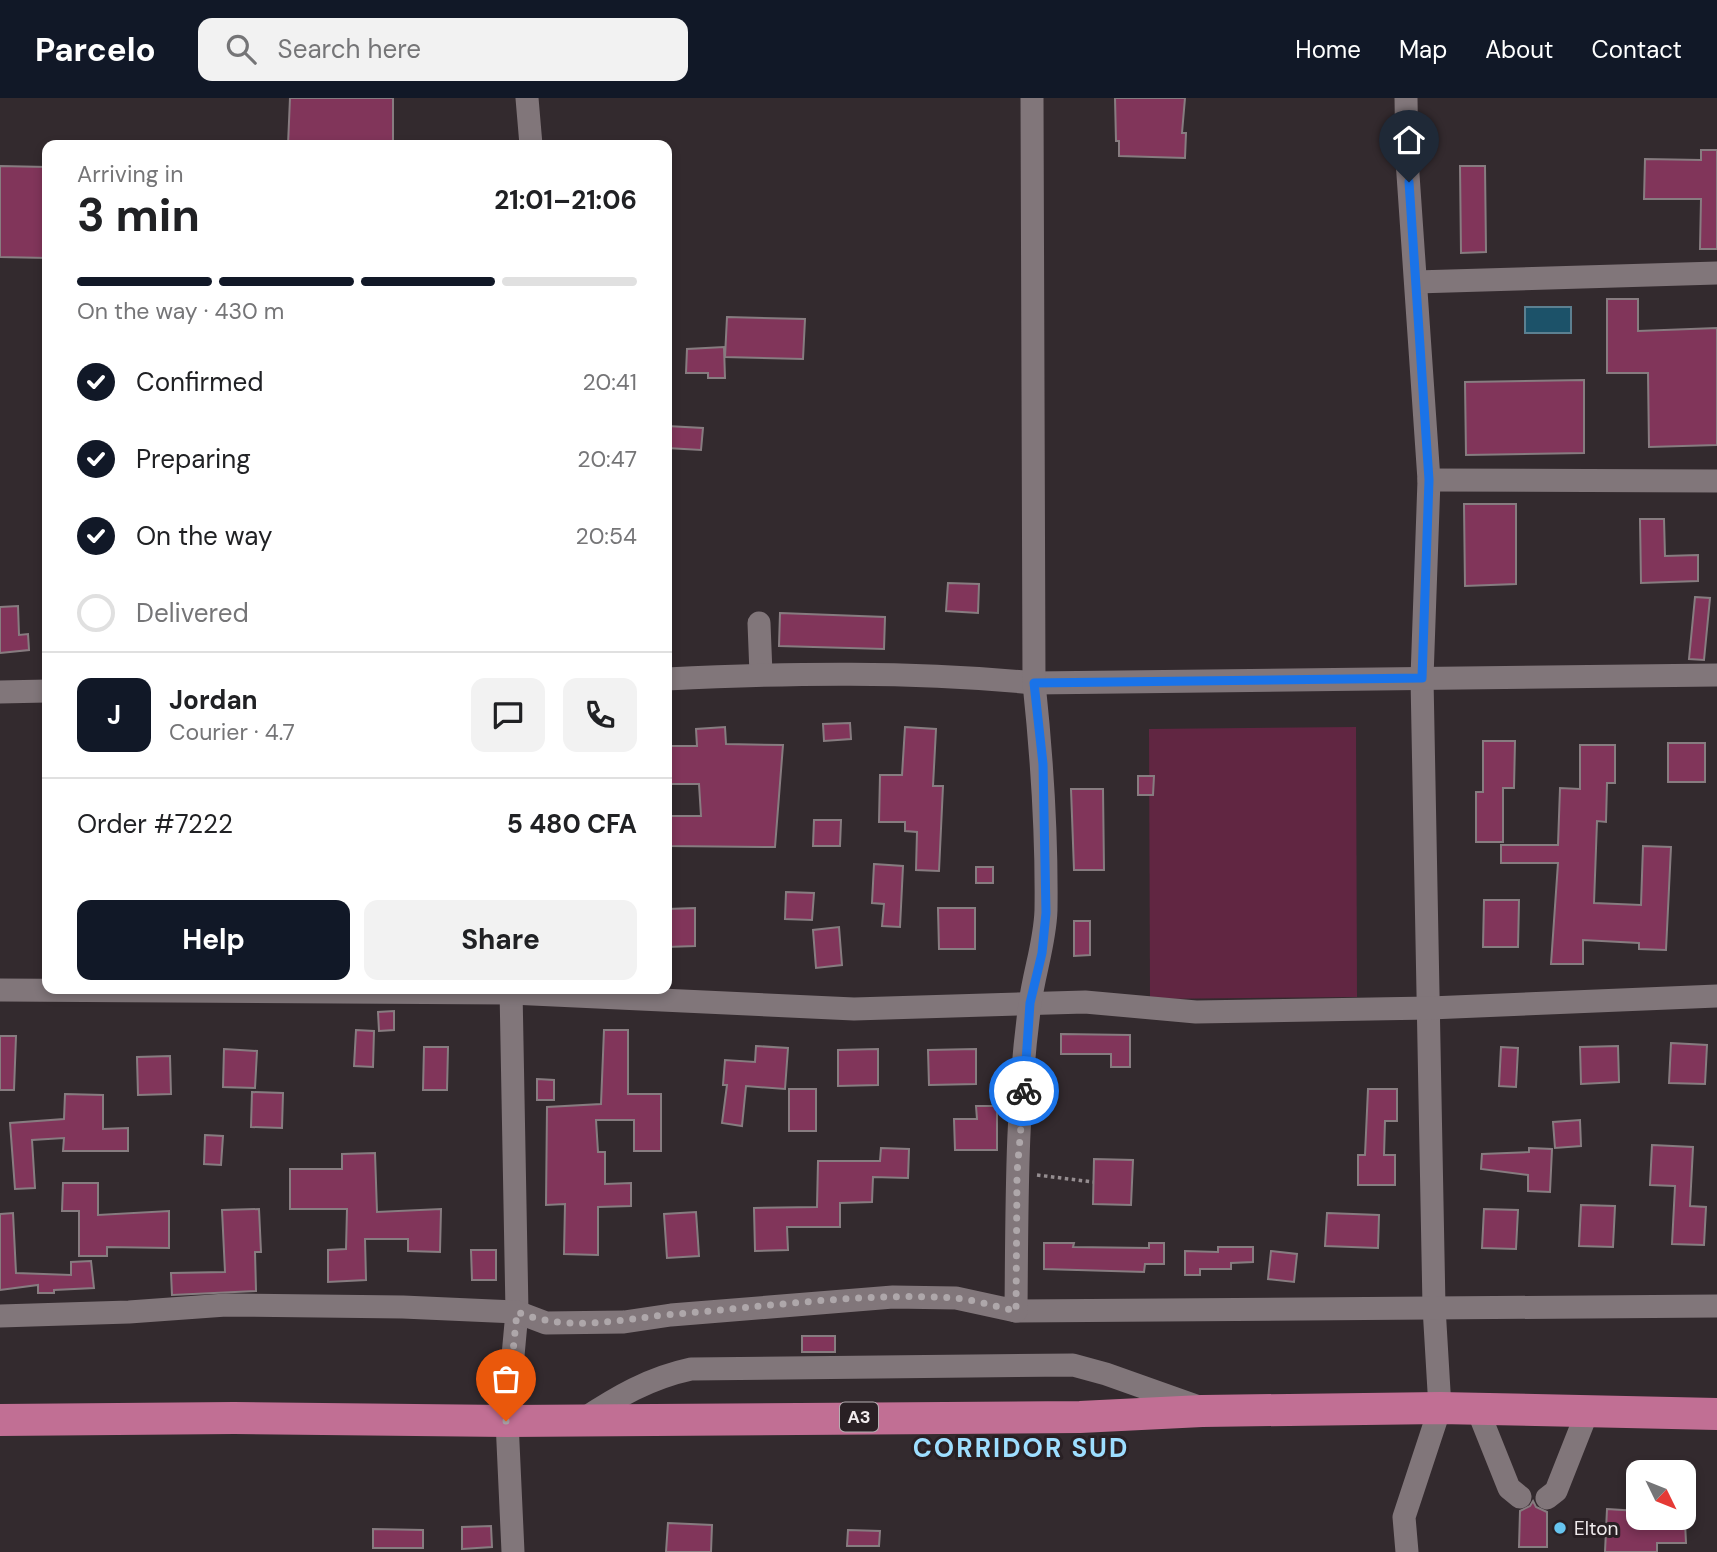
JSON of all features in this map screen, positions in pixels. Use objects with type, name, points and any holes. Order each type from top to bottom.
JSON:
[{"type":"highway","name":"A3","points":[[0,1420],[234,1418],[506,1421],[1080,1417],[1208,1411],[1440,1408],[1717,1414]]},
{"type":"street","points":[[527,98],[531,140]]},
{"type":"street","points":[[1016,1311],[1017,1173],[1030,1003],[1042,953],[1046,913],[1043,764],[1034,683],[1032,98]]},
{"type":"street","points":[[1406,98],[1429,480],[1422,678],[1434,1307],[1440,1408],[1404,1517],[1407,1552]]},
{"type":"street","points":[[1416,282],[1717,273]]},
{"type":"street","points":[[1429,480],[1717,481]]},
{"type":"street","points":[[759,624],[761,674]]},
{"type":"street","points":[[672,679],[761,674],[923,675],[1034,683],[1717,675]]},
{"type":"street","points":[[0,692],[42,691]]},
{"type":"street","points":[[0,990],[42,990]]},
{"type":"street","points":[[511,994],[517,1312],[506,1421],[513,1552]]},
{"type":"street","points":[[568,994],[854,1009],[1085,1002],[1196,1012],[1430,1008],[1717,996]]},
{"type":"street","points":[[0,1316],[129,1312],[226,1305],[517,1312],[546,1323],[624,1322],[671,1315],[893,1297],[956,1298],[1016,1311],[1717,1306]]},
{"type":"street","points":[[582,1420],[633,1388],[665,1375],[691,1369],[1073,1365],[1106,1374],[1208,1411]]},
{"type":"street","points":[[1477,1408],[1509,1488],[1520,1497]]},
{"type":"street","points":[[1547,1498],[1556,1491],[1588,1410]]},
{"type":"path","points":[[1017,1173],[1093,1182]]},
{"type":"shaded area","points":[[1356,727],[1357,997],[1150,999],[1149,729]]},
{"type":"water","points":[[1525,307],[1571,307],[1571,333],[1525,333]]},
{"type":"building","points":[[290,98],[393,98],[393,140],[288,140]]},
{"type":"building","points":[[1115,98],[1185,98],[1182,133],[1186,133],[1185,158],[1119,156]]},
{"type":"building","points":[[1701,150],[1717,150],[1717,249],[1700,249],[1701,199],[1644,199],[1645,159],[1701,160]]},
{"type":"building","points":[[0,166],[42,167],[42,258],[0,257]]},
{"type":"building","points":[[1460,166],[1485,166],[1486,252],[1461,253]]},
{"type":"building","points":[[1607,299],[1638,299],[1638,331],[1717,328],[1717,445],[1649,447],[1648,373],[1607,373]]},
{"type":"building","points":[[727,317],[805,319],[803,359],[725,357]]},
{"type":"building","points":[[724,347],[725,378],[708,378],[708,373],[686,373],[687,349]]},
{"type":"building","points":[[1584,380],[1584,453],[1466,455],[1465,382]]},
{"type":"building","points":[[672,426],[703,428],[701,450],[672,448]]},
{"type":"building","points":[[1464,504],[1516,504],[1516,584],[1465,586]]},
{"type":"building","points":[[1640,519],[1664,519],[1665,556],[1698,555],[1698,581],[1641,583]]},
{"type":"building","points":[[948,583],[979,584],[978,613],[946,611]]},
{"type":"building","points":[[1695,597],[1710,598],[1704,660],[1689,659]]},
{"type":"building","points":[[18,606],[19,635],[28,634],[29,650],[0,653],[0,607]]},
{"type":"building","points":[[780,613],[885,617],[884,649],[779,646]]},
{"type":"building","points":[[850,723],[851,739],[824,741],[823,724]]},
{"type":"building","points":[[725,727],[726,744],[783,745],[775,847],[672,846],[672,816],[701,816],[699,784],[672,784],[672,746],[697,746],[696,729]]},
{"type":"building","points":[[905,727],[936,729],[933,786],[943,786],[939,871],[916,870],[917,832],[905,831],[905,822],[879,822],[880,775],[902,775]]},
{"type":"building","points":[[1483,741],[1515,741],[1514,788],[1503,788],[1503,842],[1476,842],[1476,792],[1483,792]]},
{"type":"building","points":[[1668,743],[1705,743],[1705,782],[1668,782]]},
{"type":"building","points":[[1580,745],[1615,745],[1615,783],[1607,783],[1606,822],[1597,821],[1594,903],[1641,905],[1643,846],[1671,847],[1666,950],[1639,949],[1639,943],[1583,940],[1583,964],[1551,964],[1558,863],[1501,863],[1501,845],[1558,845],[1560,788],[1580,789]]},
{"type":"building","points":[[1138,776],[1154,776],[1153,795],[1138,795]]},
{"type":"building","points":[[1071,789],[1103,789],[1104,870],[1074,870]]},
{"type":"building","points":[[814,820],[841,820],[840,846],[813,846]]},
{"type":"building","points":[[874,864],[903,866],[900,927],[882,926],[884,904],[872,903]]},
{"type":"building","points":[[976,867],[993,867],[993,883],[976,883]]},
{"type":"building","points":[[786,892],[814,893],[812,920],[785,919]]},
{"type":"building","points":[[1484,900],[1519,900],[1518,947],[1483,947]]},
{"type":"building","points":[[695,908],[695,946],[672,947],[672,909]]},
{"type":"building","points":[[938,908],[975,908],[975,949],[939,949]]},
{"type":"building","points":[[1074,921],[1090,921],[1090,955],[1074,956]]},
{"type":"building","points":[[839,927],[842,965],[816,968],[813,930]]},
{"type":"building","points":[[394,1011],[394,1030],[379,1031],[378,1012]]},
{"type":"building","points":[[356,1030],[374,1031],[373,1067],[354,1066]]},
{"type":"building","points":[[604,1030],[628,1030],[628,1094],[661,1094],[661,1151],[634,1151],[634,1120],[596,1120],[598,1152],[605,1152],[605,1184],[631,1183],[631,1206],[598,1207],[598,1255],[564,1254],[565,1204],[546,1205],[547,1107],[601,1104]]},
{"type":"building","points":[[1061,1034],[1130,1035],[1130,1067],[1111,1067],[1111,1054],[1061,1054]]},
{"type":"building","points":[[0,1036],[16,1036],[14,1090],[0,1090]]},
{"type":"building","points":[[1671,1043],[1707,1045],[1705,1084],[1669,1083]]},
{"type":"building","points":[[756,1046],[788,1048],[785,1089],[746,1086],[742,1126],[722,1123],[727,1085],[723,1085],[725,1060],[755,1062]]},
{"type":"building","points":[[1618,1046],[1619,1082],[1581,1084],[1580,1047]]},
{"type":"building","points":[[424,1047],[448,1047],[447,1090],[423,1090]]},
{"type":"building","points":[[1501,1047],[1518,1048],[1516,1087],[1499,1086]]},
{"type":"building","points":[[224,1049],[257,1051],[255,1088],[223,1087]]},
{"type":"building","points":[[878,1049],[878,1085],[838,1086],[838,1050]]},
{"type":"building","points":[[976,1049],[976,1084],[929,1085],[928,1050]]},
{"type":"building","points":[[170,1056],[171,1094],[138,1095],[137,1057]]},
{"type":"building","points":[[537,1079],[554,1080],[554,1100],[537,1100]]},
{"type":"building","points":[[789,1089],[816,1089],[816,1131],[789,1131]]},
{"type":"building","points":[[1368,1089],[1397,1089],[1397,1121],[1385,1121],[1384,1155],[1395,1155],[1395,1185],[1358,1185],[1358,1155],[1365,1155]]},
{"type":"building","points":[[252,1092],[283,1093],[282,1128],[251,1127]]},
{"type":"building","points":[[65,1094],[103,1095],[103,1129],[128,1128],[128,1151],[63,1151],[64,1138],[32,1140],[35,1188],[15,1189],[10,1123],[64,1119]]},
{"type":"building","points":[[976,1106],[997,1106],[997,1150],[955,1150],[954,1119],[977,1119]]},
{"type":"building","points":[[1580,1120],[1581,1146],[1555,1148],[1553,1122]]},
{"type":"building","points":[[205,1135],[223,1136],[221,1165],[204,1164]]},
{"type":"building","points":[[1652,1145],[1693,1147],[1690,1206],[1706,1207],[1704,1245],[1672,1244],[1675,1186],[1650,1185]]},
{"type":"building","points":[[881,1148],[909,1149],[908,1178],[873,1177],[872,1202],[840,1203],[840,1227],[787,1227],[788,1250],[755,1251],[754,1208],[817,1207],[818,1161],[880,1161]]},
{"type":"building","points":[[1529,1148],[1552,1149],[1550,1192],[1528,1191],[1528,1175],[1481,1169],[1482,1154],[1529,1152]]},
{"type":"building","points":[[375,1153],[377,1212],[441,1209],[440,1252],[408,1251],[408,1239],[365,1239],[366,1280],[328,1282],[328,1250],[346,1249],[347,1209],[290,1209],[290,1169],[342,1169],[342,1154]]},
{"type":"building","points":[[1094,1159],[1133,1160],[1131,1205],[1093,1204]]},
{"type":"building","points":[[63,1183],[98,1183],[98,1215],[169,1211],[169,1248],[107,1247],[107,1256],[79,1256],[79,1211],[62,1211]]},
{"type":"building","points":[[1581,1205],[1615,1206],[1613,1247],[1579,1246]]},
{"type":"building","points":[[259,1209],[261,1252],[255,1252],[256,1291],[172,1295],[171,1273],[225,1272],[222,1210]]},
{"type":"building","points":[[1484,1209],[1518,1210],[1516,1249],[1482,1248]]},
{"type":"building","points":[[696,1212],[699,1256],[667,1258],[664,1214]]},
{"type":"building","points":[[13,1213],[16,1273],[71,1275],[71,1262],[91,1261],[94,1288],[38,1293],[38,1285],[0,1290],[0,1214]]},
{"type":"building","points":[[1327,1213],[1379,1215],[1378,1248],[1325,1246]]},
{"type":"building","points":[[1044,1243],[1074,1243],[1073,1247],[1149,1248],[1149,1243],[1164,1243],[1164,1264],[1145,1264],[1144,1272],[1044,1269]]},
{"type":"building","points":[[1218,1247],[1253,1247],[1253,1262],[1231,1263],[1231,1269],[1200,1269],[1200,1275],[1185,1275],[1185,1251],[1218,1252]]},
{"type":"building","points":[[471,1250],[496,1250],[496,1280],[472,1280]]},
{"type":"building","points":[[1271,1251],[1297,1254],[1294,1282],[1268,1279]]},
{"type":"building","points":[[802,1336],[835,1336],[835,1352],[802,1352]]},
{"type":"building","points":[[1533,1501],[1536,1507],[1547,1512],[1547,1547],[1519,1547],[1520,1511],[1530,1506]]},
{"type":"building","points":[[1607,1509],[1626,1510],[1626,1530],[1685,1530],[1686,1543],[1657,1543],[1657,1552],[1605,1552]]},
{"type":"building","points":[[668,1523],[712,1525],[711,1552],[666,1552]]},
{"type":"building","points":[[491,1526],[492,1547],[462,1549],[462,1527]]},
{"type":"building","points":[[373,1529],[423,1530],[423,1548],[373,1548]]},
{"type":"building","points":[[848,1530],[880,1531],[879,1546],[847,1546]]},
{"type":"way so far","points":[[506,1421],[517,1312],[546,1323],[624,1322],[671,1315],[893,1297],[956,1298],[1016,1311],[1017,1173],[1024,1091]]},
{"type":"place","name":"Elton","points":[[1560,1528]]},
{"type":"district","name":"CORRIDOR SUD","points":[[1021,1448]]},
{"type":"route","points":[[1024,1091],[1030,1003],[1042,953],[1046,913],[1043,764],[1034,683],[1422,678],[1429,480],[1409,182]]}]
